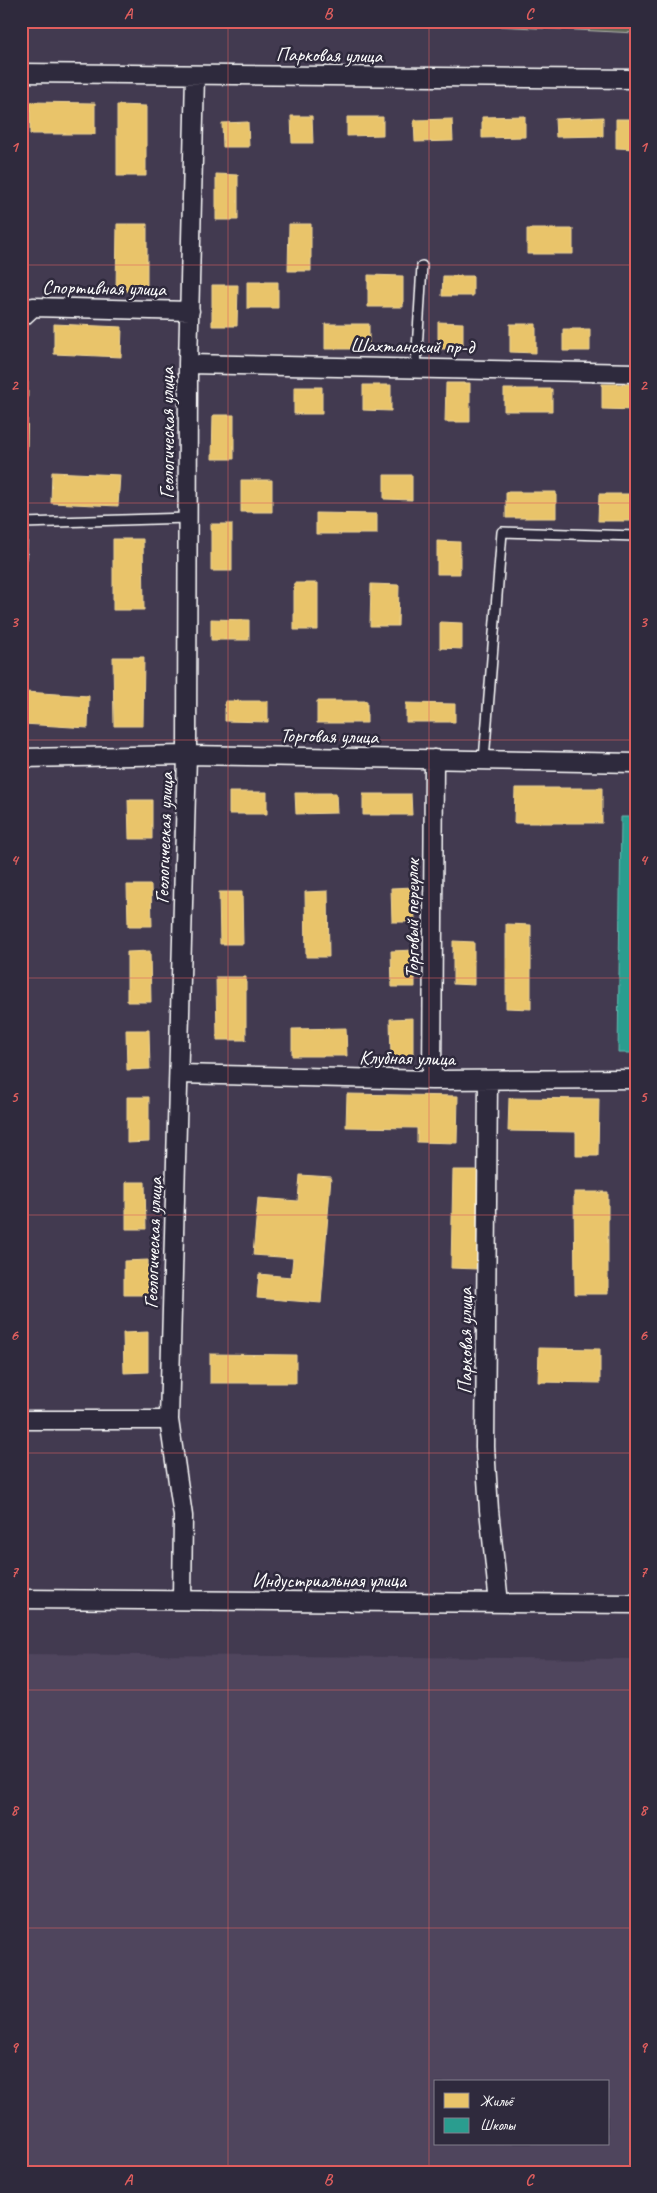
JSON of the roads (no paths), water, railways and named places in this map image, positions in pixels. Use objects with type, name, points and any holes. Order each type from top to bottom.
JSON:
[{"type":"street","name":"Парковая улица","points":[[21,73],[636,79]]},
{"type":"street","name":"Геологическая улица","points":[[182,1600],[183,1516],[169,1420],[187,755],[188,364],[194,75]]},
{"type":"street","name":"Спортивная улица","points":[[21,318],[33,307],[190,311]]},
{"type":"street","name":"Шахтанский пр-д","points":[[188,364],[416,367],[636,373]]},
{"type":"street","name":"Торговая улица","points":[[21,758],[187,755],[636,763]]},
{"type":"street","name":"Торговый переулок","points":[[432,1080],[434,759]]},
{"type":"street","name":"Клубная улица","points":[[179,1074],[432,1080],[636,1079]]},
{"type":"street","name":"Парковая улица","points":[[488,1080],[485,1447],[489,1510],[499,1602]]},
{"type":"street","points":[[21,1420],[169,1420]]},
{"type":"street","name":"Индустриальная улица","points":[[21,1600],[636,1604]]},
{"type":"lane","points":[[416,367],[422,266]]},
{"type":"lane","points":[[21,564],[22,523],[188,518]]},
{"type":"lane","points":[[484,760],[502,532],[636,536]]}]
